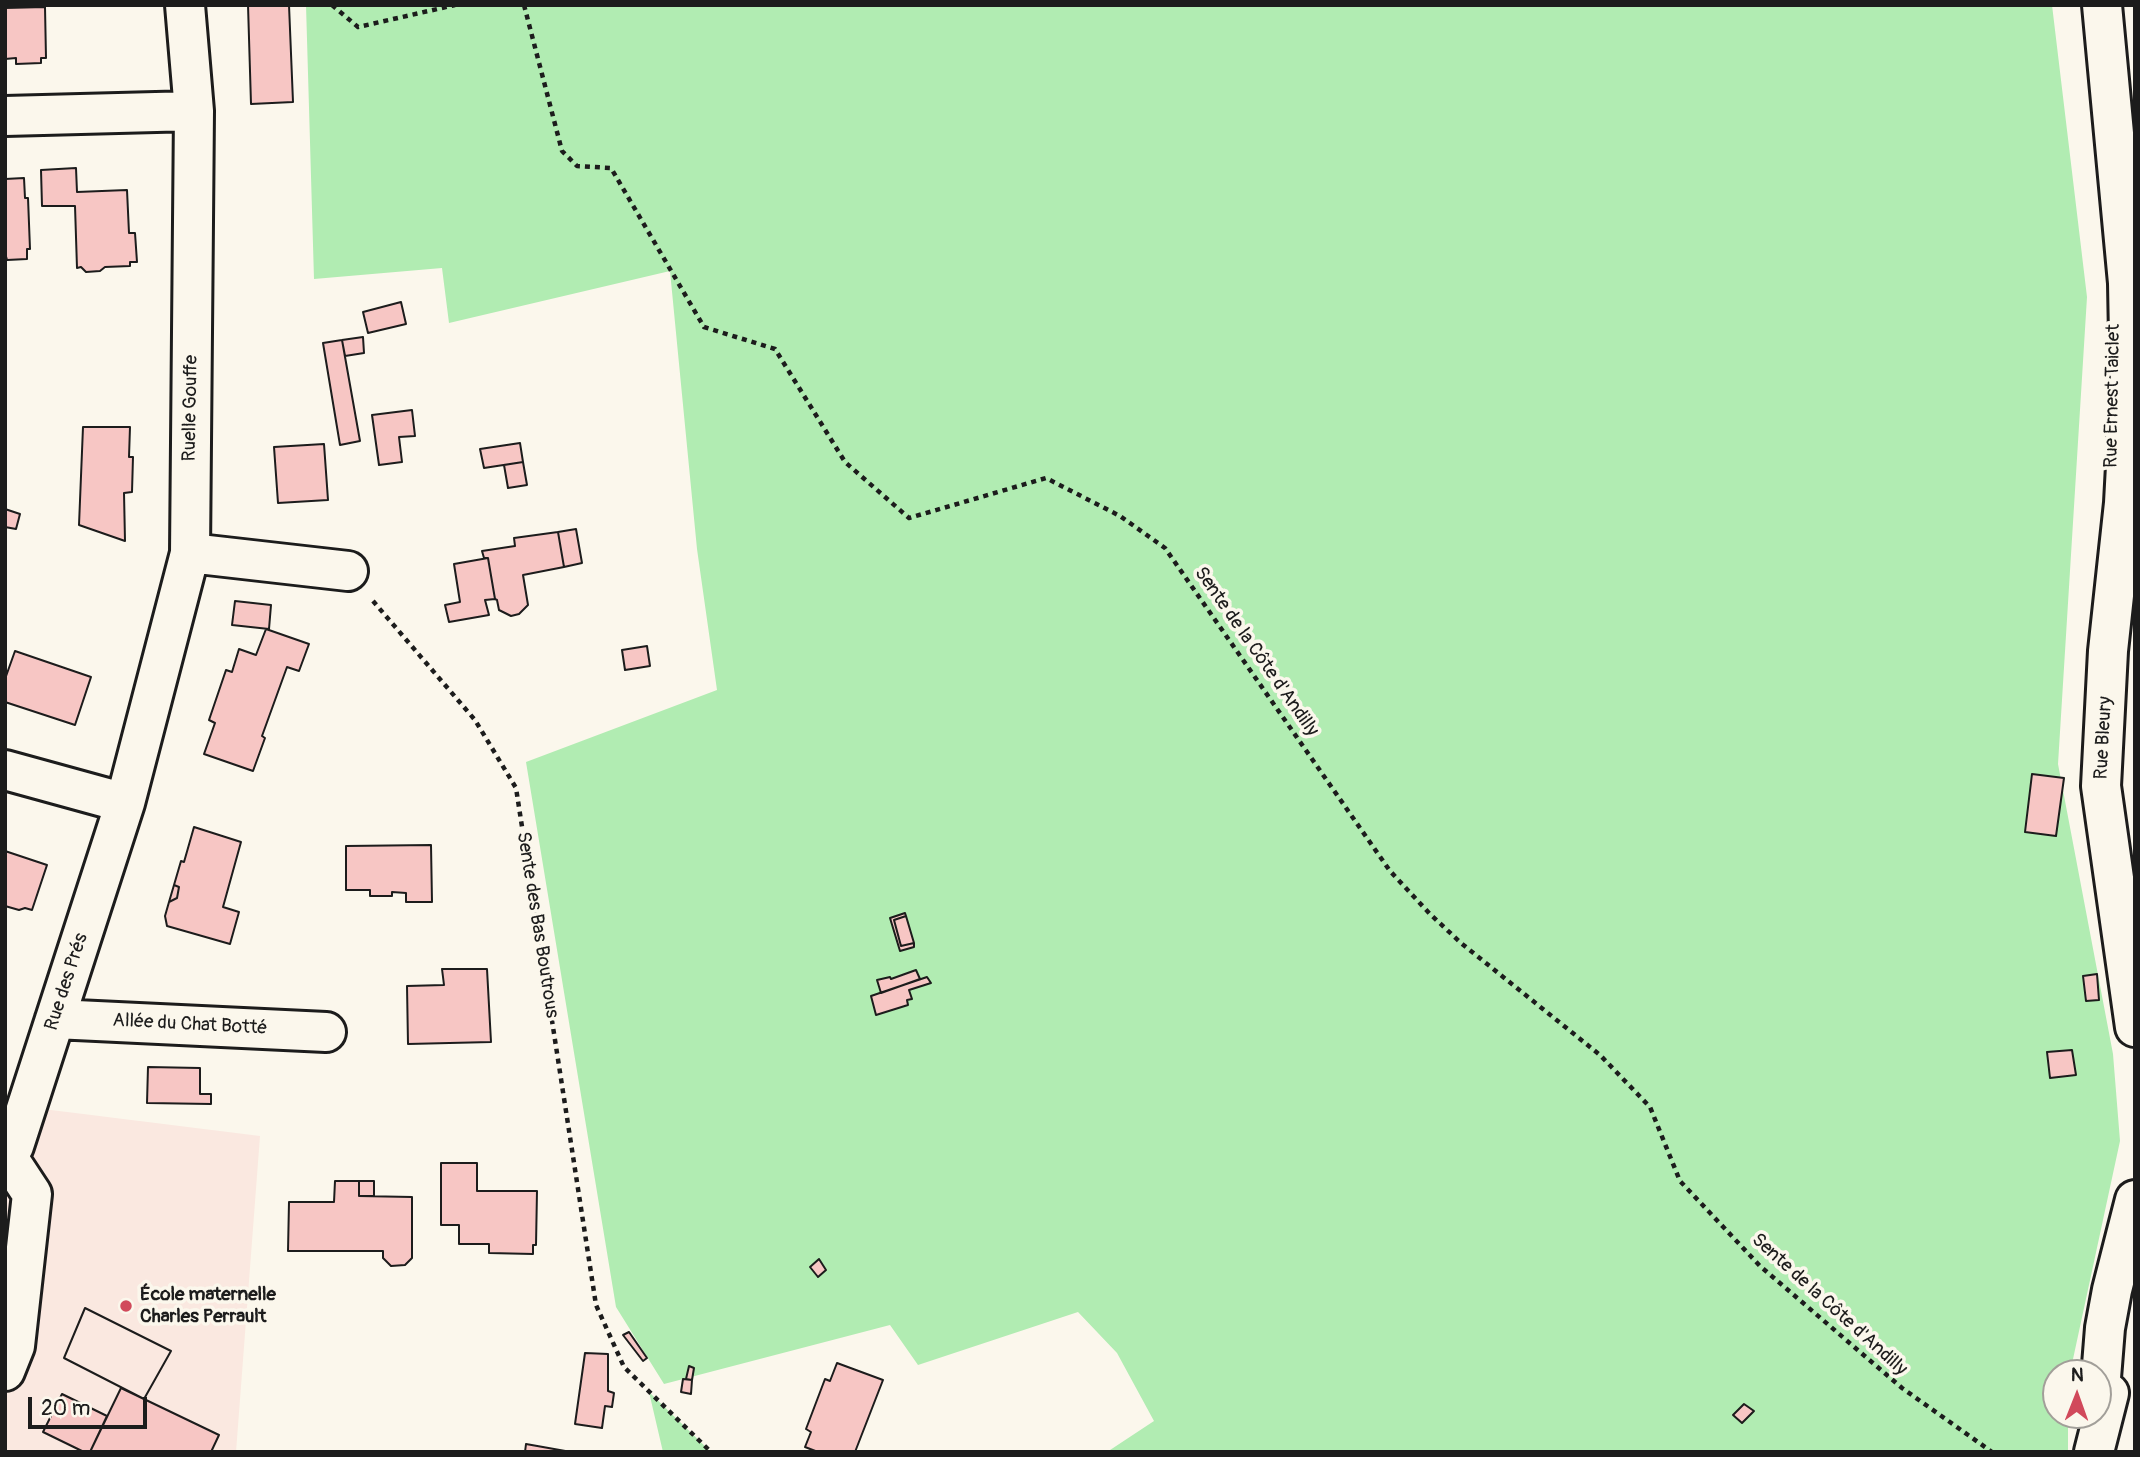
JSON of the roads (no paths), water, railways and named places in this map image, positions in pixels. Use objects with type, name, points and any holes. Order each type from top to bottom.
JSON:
[{"type":"street","name":"Ruelle Gouffe","points":[[125,803],[190,553],[194,111],[185,5]]},
{"type":"street","name":"Rue Ernest Taiclet","points":[[2085,5],[2111,247],[2127,350],[2114,446],[2121,543]]},
{"type":"street","name":"Rue Ernest Taiclet","points":[[2102,5],[2126,258],[2129,448]]},
{"type":"street","points":[[5,116],[194,111]]},
{"type":"street","name":"Rue Bleury","points":[[2129,448],[2108,651],[2101,786],[2135,1027]]},
{"type":"street","points":[[190,553],[348,571]]},
{"type":"street","points":[[5,770],[125,803]]},
{"type":"street","name":"Rue des Prés","points":[[6,1157],[14,1146],[125,803]]},
{"type":"street","name":"Allée du Chat Botté","points":[[55,1019],[326,1032]]},
{"type":"street","points":[[5,1371],[15,1346],[32,1194],[6,1157]]},
{"type":"street","points":[[2096,1431],[2105,1328],[2135,1200]]},
{"type":"street","points":[[2096,1431],[2125,1331],[2135,1257]]},
{"type":"place","name":"École maternelle Charles Perrault","points":[[126,1306]]}]
